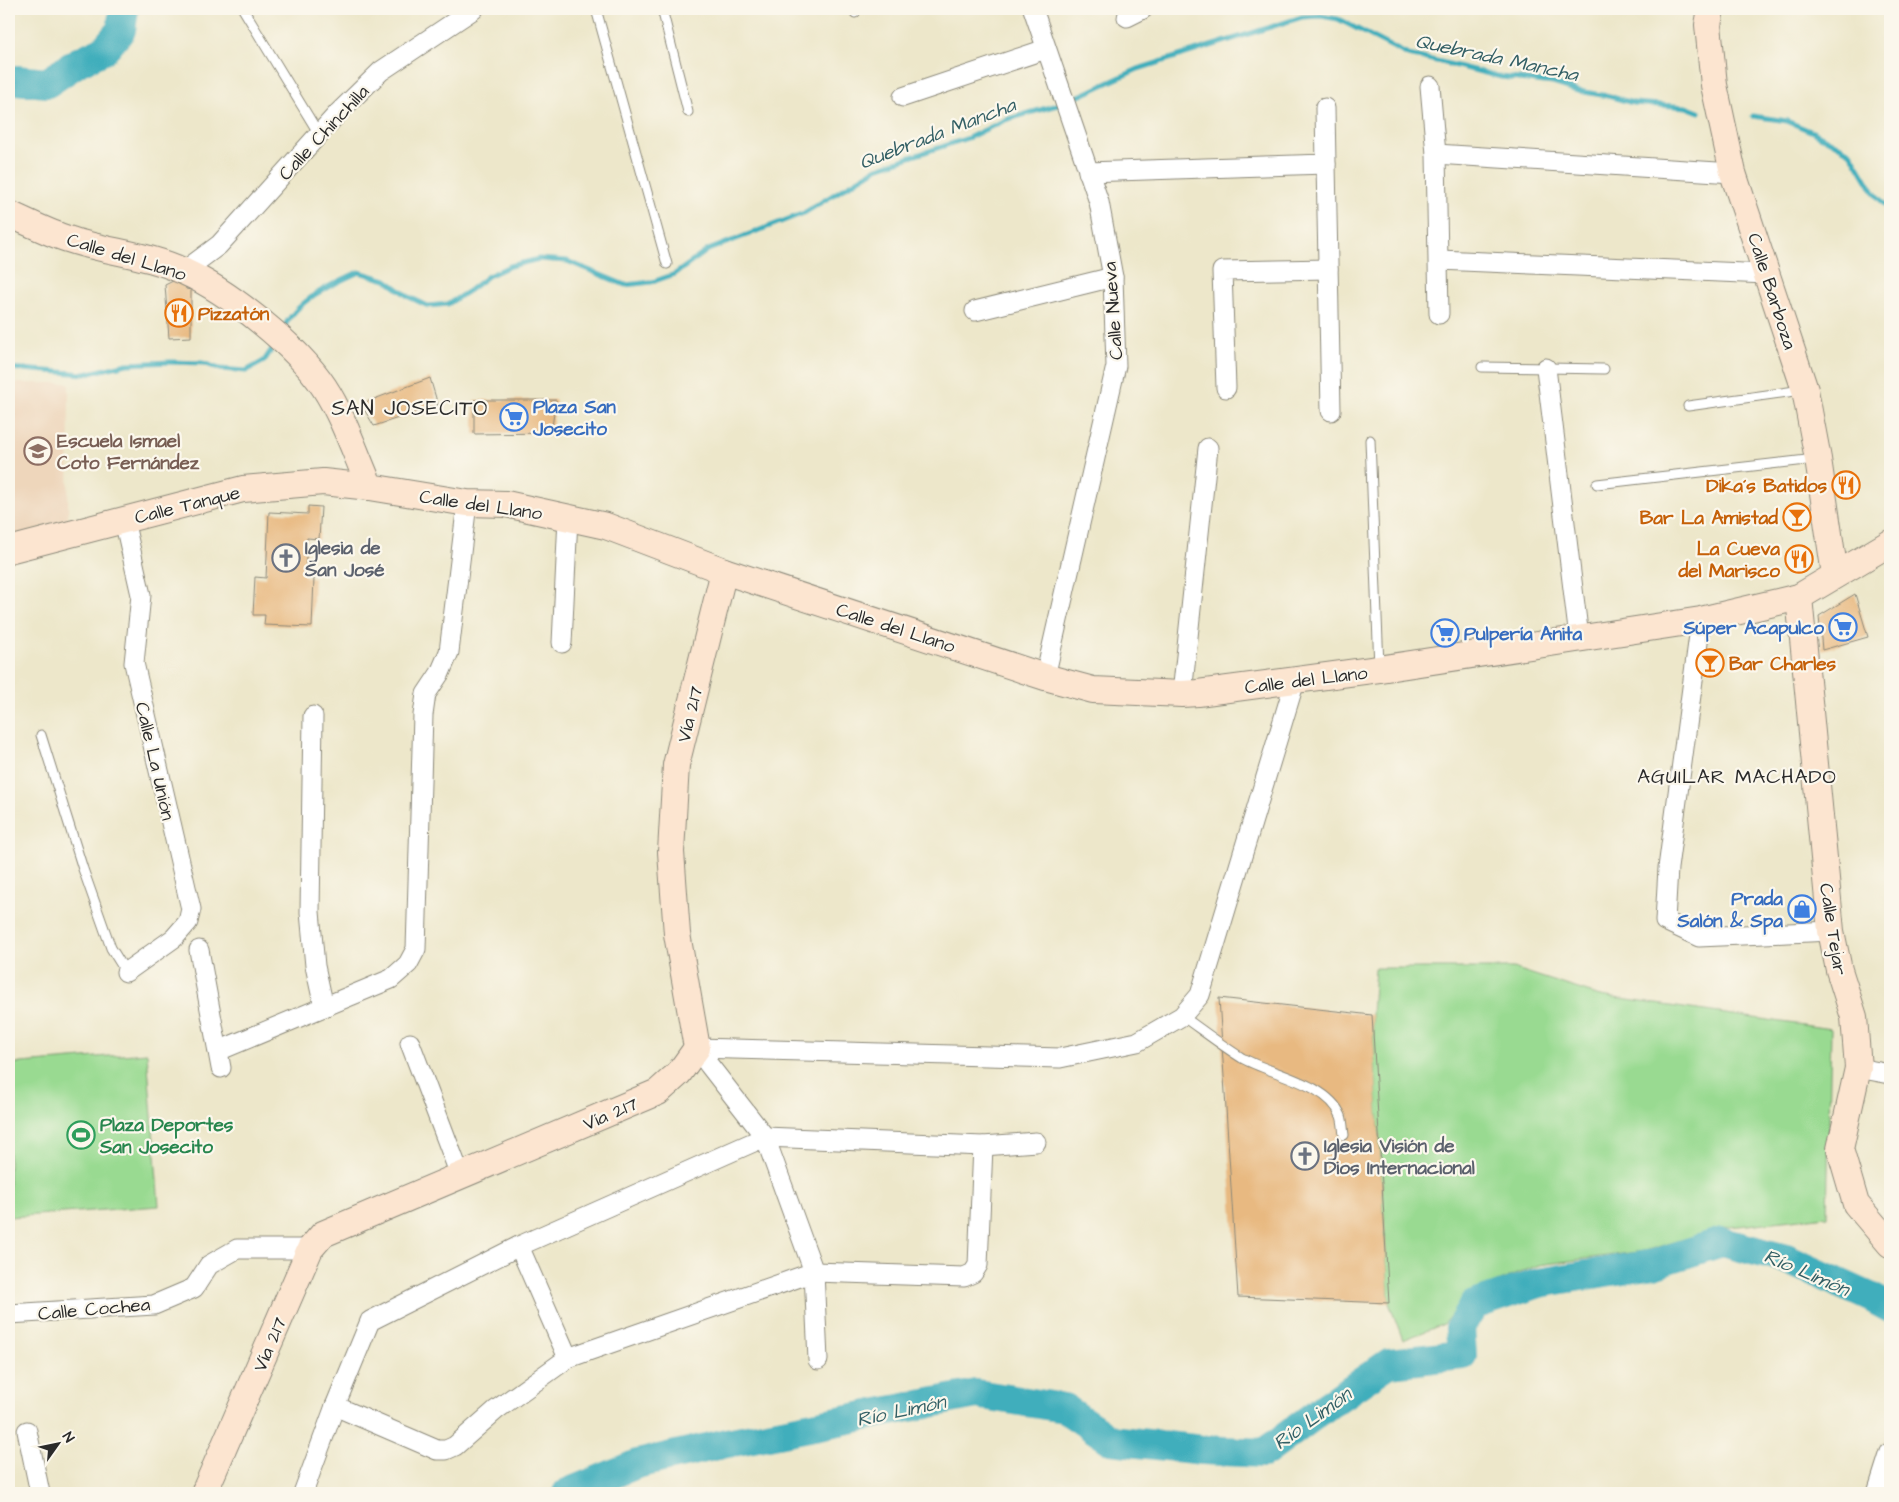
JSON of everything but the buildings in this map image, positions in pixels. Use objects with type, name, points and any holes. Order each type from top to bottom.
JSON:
[{"type":"main road","name":"Calle Barboza","points":[[1711,9],[1708,25],[1714,85],[1733,173],[1804,390],[1818,459],[1835,575]]},
{"type":"main road","name":"Calle del Llano","points":[[9,214],[68,240],[141,257],[184,271],[232,299],[278,338],[312,372],[334,404],[370,487],[467,503],[506,504],[606,526],[724,571],[1045,677],[1093,690],[1182,694],[1295,681],[1379,670],[1701,620],[1799,597],[1890,544]]},
{"type":"main road","name":"Calle Tanque","points":[[9,550],[244,489],[324,482],[370,487]]},
{"type":"main road","name":"Vía 217","points":[[204,1493],[310,1250],[323,1234],[658,1092],[679,1073],[697,1048],[677,934],[671,852],[676,765],[724,571]]},
{"type":"main road","name":"Calle Tejar","points":[[1799,597],[1831,931],[1839,970],[1854,1017],[1858,1068],[1840,1149],[1856,1204],[1890,1244]]},
{"type":"street","name":"Calle Chinchilla","points":[[184,271],[219,245],[320,134],[381,71],[474,9]]},
{"type":"street","name":"Calle Nueva","points":[[1033,9],[1099,202],[1112,277],[1116,366],[1045,677]]},
{"type":"street","points":[[903,97],[1046,49]]},
{"type":"street","points":[[1430,86],[1436,154],[1439,314]]},
{"type":"street","points":[[1325,108],[1331,411]]},
{"type":"street","points":[[1436,154],[1733,173]]},
{"type":"street","points":[[1088,172],[1326,164]]},
{"type":"street","points":[[1439,260],[1767,274]]},
{"type":"street","points":[[1226,388],[1222,272],[1328,269]]},
{"type":"street","points":[[975,311],[1112,277]]},
{"type":"street","points":[[1546,368],[1579,638]]},
{"type":"street","points":[[1182,694],[1208,448]]},
{"type":"street","points":[[199,950],[219,1060],[324,1007],[391,979],[408,964],[416,949],[422,716],[426,694],[440,673],[449,652],[467,503]]},
{"type":"street","points":[[562,643],[568,518]]},
{"type":"street","name":"Calle La Unión","points":[[124,520],[141,595],[134,663],[191,909],[188,922],[174,938],[126,972]]},
{"type":"street","points":[[1701,620],[1668,868],[1665,921],[1699,937],[1831,931]]},
{"type":"street","points":[[697,1048],[1060,1058],[1138,1042],[1182,1016],[1200,994],[1295,681]]},
{"type":"street","points":[[313,716],[310,912],[314,966],[324,1007]]},
{"type":"street","points":[[410,1043],[460,1175]]},
{"type":"street","points":[[697,1048],[765,1137],[814,1272],[818,1360]]},
{"type":"street","points":[[1858,1068],[1890,1074]]},
{"type":"street","points":[[303,1493],[335,1406],[370,1320],[519,1246],[765,1137],[983,1146],[1036,1142]]},
{"type":"street","points":[[335,1406],[437,1450],[446,1450],[455,1446],[496,1410],[568,1358],[814,1272],[964,1276],[973,1273],[978,1265],[983,1146]]},
{"type":"street","points":[[519,1246],[568,1358]]},
{"type":"street","name":"Calle Cochea","points":[[9,1314],[154,1305],[194,1288],[209,1265],[237,1249],[310,1250]]},
{"type":"street","points":[[27,1431],[40,1493]]},
{"type":"street","points":[[1877,1493],[1890,1452]]},
{"type":"lane","points":[[243,9],[320,134]]},
{"type":"lane","points":[[596,9],[667,264]]},
{"type":"lane","points":[[662,9],[688,112]]},
{"type":"lane","points":[[1482,367],[1604,369]]},
{"type":"lane","points":[[1688,406],[1804,390]]},
{"type":"lane","points":[[1370,440],[1379,670]]},
{"type":"lane","points":[[1598,484],[1818,459]]},
{"type":"lane","points":[[41,735],[83,869],[111,948],[126,972]]},
{"type":"lane","points":[[1182,1016],[1243,1058],[1290,1078],[1325,1097],[1336,1106],[1341,1116],[1344,1135]]},
{"type":"shaded area","name":"Escuela Ismael Coto Fernández","points":[[9,383],[69,383],[68,519],[9,539]]},
{"type":"green space","points":[[1375,968],[1513,968],[1600,996],[1831,1029],[1827,1216],[1721,1228],[1644,1251],[1539,1265],[1467,1294],[1444,1324],[1403,1340],[1389,1303],[1372,1015]]},
{"type":"green space","name":"Plaza Deportes San Josecito","points":[[147,1053],[159,1206],[9,1217],[9,1064]]},
{"type":"waterway","points":[[9,81],[47,83],[78,62],[104,50],[121,30],[124,9]]},
{"type":"waterway","name":"Quebrada Mancha","points":[[282,331],[288,320],[305,302],[326,288],[359,272],[386,280],[409,297],[428,306],[448,304],[488,276],[510,266],[539,259],[567,261],[625,285],[652,282],[675,274],[708,250],[804,213],[877,168],[968,138],[1005,120],[1064,103],[1138,69],[1302,17],[1321,16],[1338,19],[1408,55],[1501,77],[1553,83],[1578,91],[1608,96],[1633,103],[1686,107],[1699,112]]},
{"type":"waterway","name":"Quebrada Mancha","points":[[1753,116],[1787,121],[1815,133],[1850,152],[1875,194],[1890,210]]},
{"type":"waterway","name":"Quebrada Mancha","points":[[9,368],[85,374],[127,364],[171,362],[203,363],[220,369],[246,371],[264,361],[276,343]]},
{"type":"waterway","name":"Río Limón","points":[[567,1493],[637,1464],[727,1443],[976,1394],[1064,1408],[1111,1440],[1203,1450],[1264,1453],[1328,1405],[1389,1363],[1462,1355],[1460,1328],[1474,1305],[1539,1283],[1653,1264],[1722,1242],[1786,1259],[1890,1308]]},
{"type":"place","name":"Pizzatón","points":[[179,313]]},
{"type":"place","name":"Plaza San Josecito","points":[[514,417]]},
{"type":"place","name":"Escuela Ismael Coto Fernández","points":[[38,451]]},
{"type":"place","name":"Dika´s Batidos","points":[[1846,485]]},
{"type":"place","name":"Bar La Amistad","points":[[1797,517]]},
{"type":"place","name":"Iglesia de San José","points":[[286,558]]},
{"type":"place","name":"La Cueva del Marisco","points":[[1799,559]]},
{"type":"place","name":"Súper Acapulco","points":[[1843,627]]},
{"type":"place","name":"Pulpería Anita","points":[[1445,633]]},
{"type":"place","name":"Bar Charles","points":[[1710,663]]},
{"type":"place","name":"Prada Salón & Spa","points":[[1802,909]]},
{"type":"place","name":"Plaza Deportes San Josecito","points":[[81,1135]]},
{"type":"place","name":"Iglesia Visión de Dios Internacional","points":[[1305,1156]]},
{"type":"district","name":"SAN JOSECITO","points":[[410,408]]},
{"type":"district","name":"AGUILAR MACHADO","points":[[1737,776]]}]
